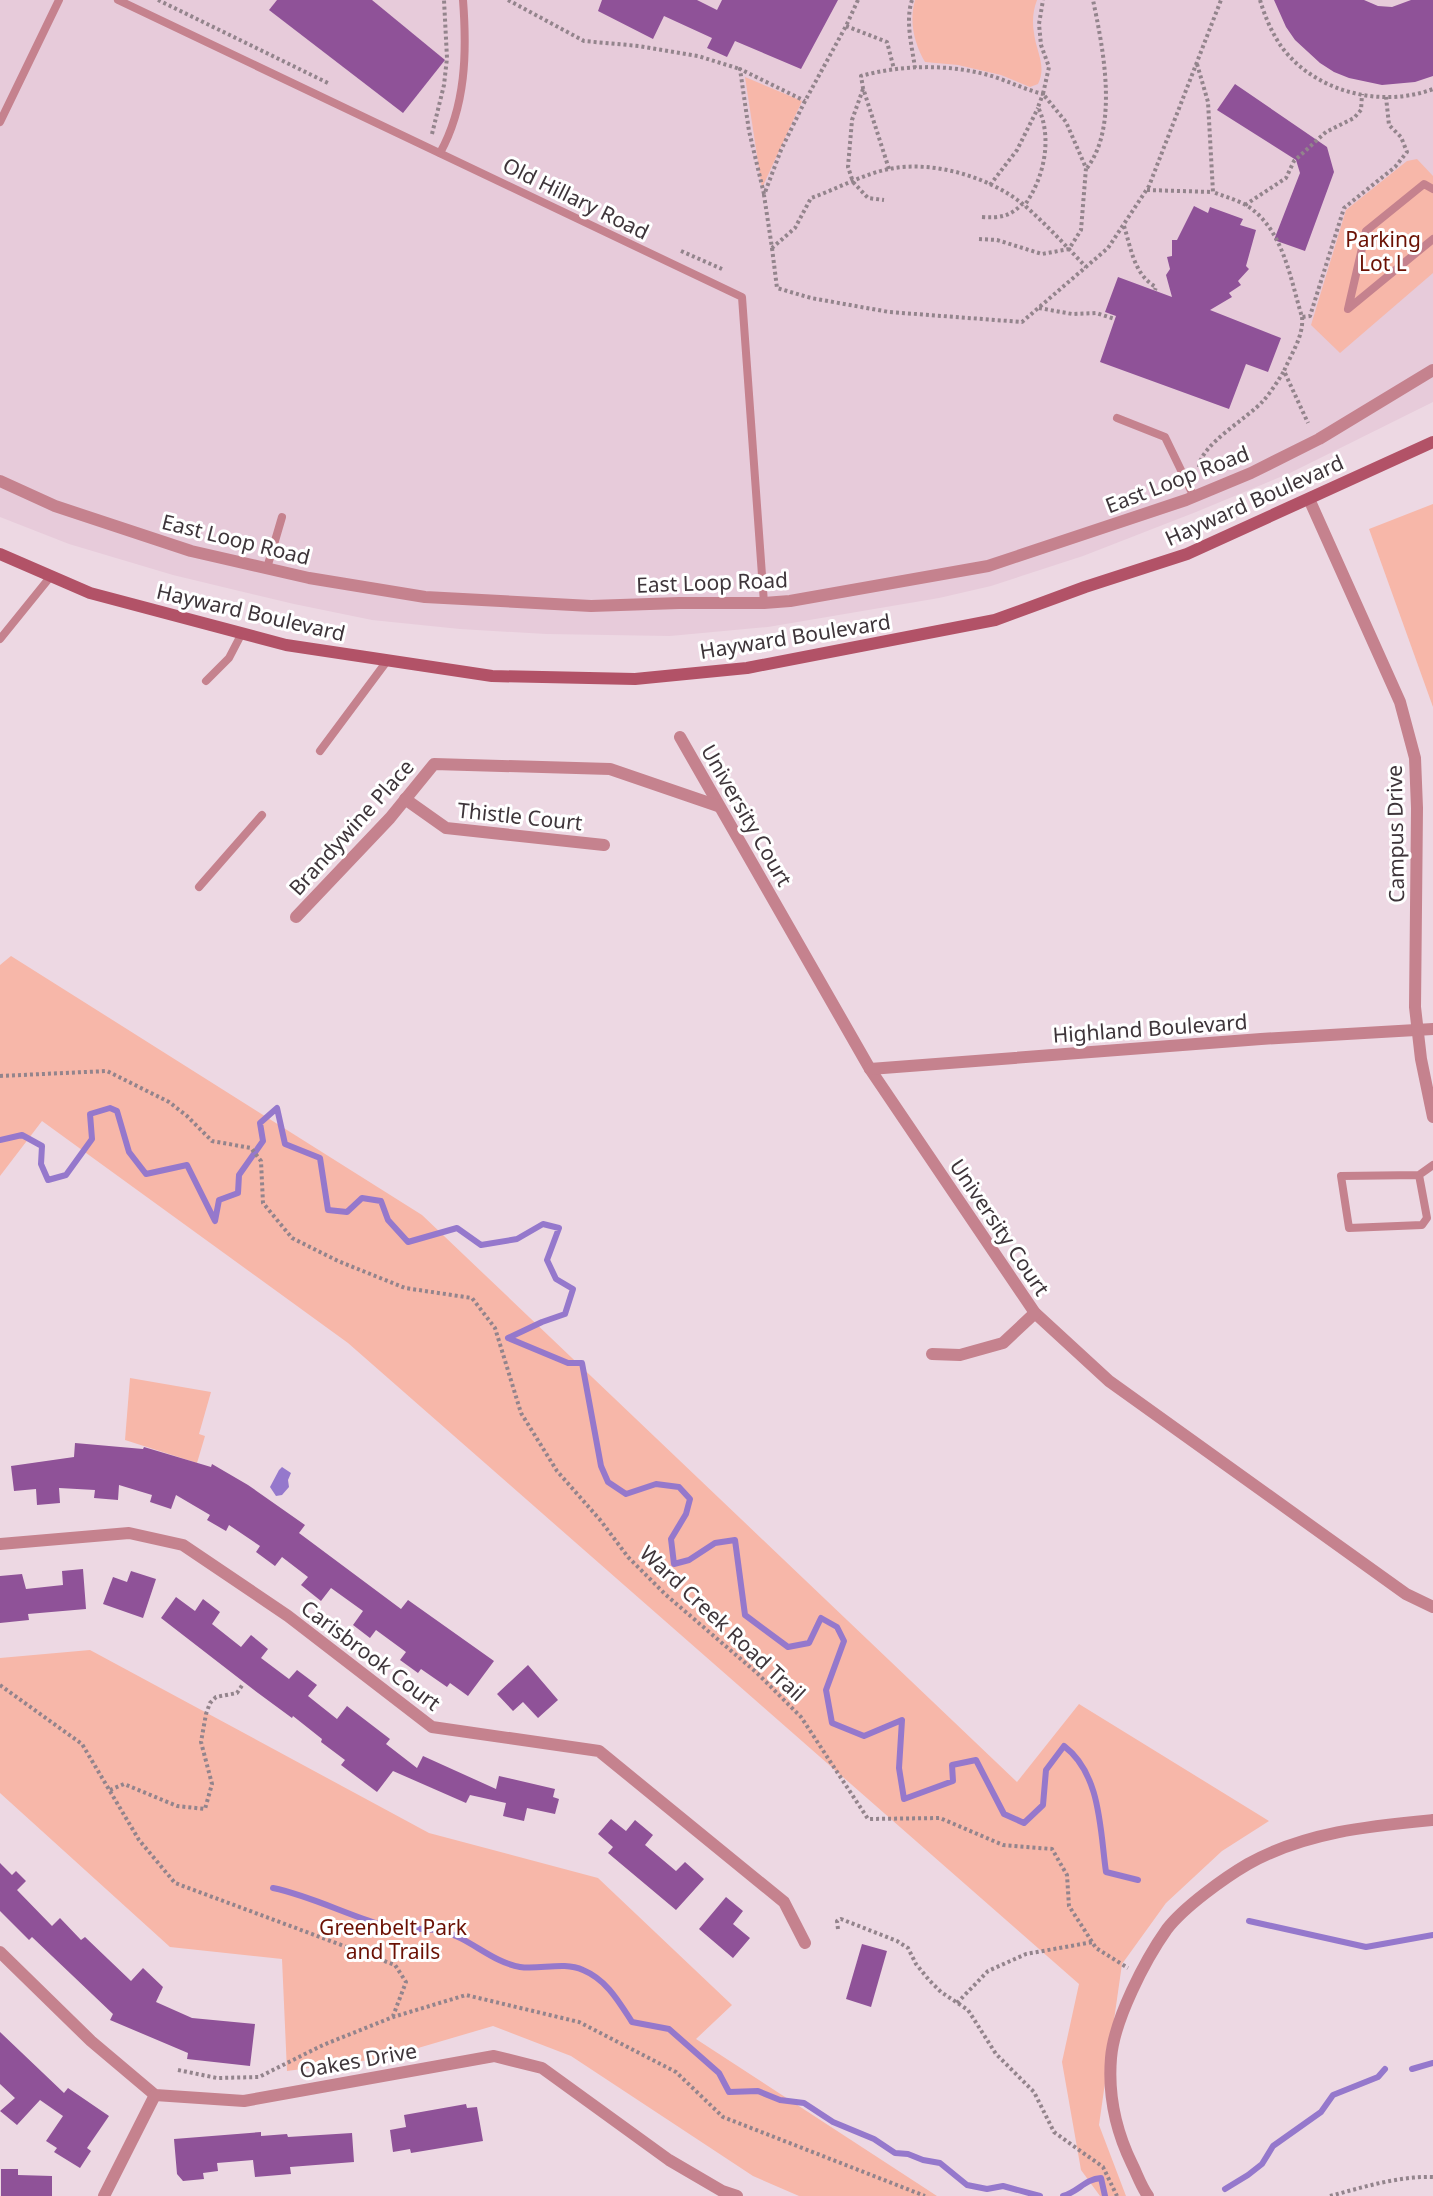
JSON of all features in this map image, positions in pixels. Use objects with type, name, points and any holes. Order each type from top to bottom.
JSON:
[{"type":"main road","name":"Hayward Boulevard","points":[[1,556],[90,593],[286,645],[492,676],[635,678],[747,669],[995,620],[1085,587],[1187,554],[1433,442]]},
{"type":"street","name":"East Loop Road","points":[[0,481],[55,506],[191,551],[309,578],[425,597],[591,606],[790,601],[988,566],[1194,497],[1251,473],[1318,439],[1433,370]]},
{"type":"street","name":"Campus Drive","points":[[1309,499],[1400,702],[1415,758],[1417,808],[1415,1003],[1417,1031],[1429,1106],[1433,1117]]},
{"type":"street","name":"University Court","points":[[680,737],[870,1069],[1035,1313],[1109,1381],[1406,1594],[1433,1607]]},
{"type":"street","name":"Brandywine Place","points":[[296,918],[390,818],[434,764],[610,769],[718,806]]},
{"type":"street","name":"Thistle Court","points":[[405,799],[446,828],[604,845]]},
{"type":"street","name":"Highland Boulevard","points":[[870,1069],[1261,1039],[1433,1029]]},
{"type":"street","points":[[932,1354],[960,1355],[1003,1343],[1035,1313]]},
{"type":"street","name":"Carisbrook Court","points":[[0,1544],[129,1533],[183,1545],[288,1616],[432,1727],[599,1751],[784,1902],[806,1942]]},
{"type":"street","points":[[1148,2196],[1123,2145],[1113,2107],[1111,2057],[1122,2014],[1139,1975],[1168,1928],[1201,1897],[1249,1864],[1296,1844],[1353,1828],[1433,1820]]},
{"type":"street","points":[[0,1952],[91,2041],[155,2095],[104,2196]]},
{"type":"street","name":"Oakes Drive","points":[[155,2095],[244,2101],[495,2055],[542,2068],[669,2160],[722,2191],[737,2196]]},
{"type":"lane","points":[[0,122],[59,0]]},
{"type":"lane","name":"Old Hillary Road","points":[[118,0],[742,297],[764,603]]},
{"type":"lane","points":[[440,153],[456,119],[465,72],[466,36],[463,0]]},
{"type":"lane","points":[[1433,189],[1424,184],[1366,231],[1348,309],[1433,239]]},
{"type":"lane","points":[[1117,418],[1165,437],[1194,497]]},
{"type":"lane","points":[[267,568],[282,517]]},
{"type":"lane","points":[[0,639],[51,576]]},
{"type":"lane","points":[[206,681],[229,658],[242,633]]},
{"type":"lane","points":[[320,751],[387,661]]},
{"type":"lane","points":[[199,887],[262,815]]},
{"type":"lane","points":[[1419,1175],[1427,1218],[1422,1225],[1349,1228],[1341,1176],[1419,1175],[1433,1165]]},
{"type":"path","points":[[158,0],[338,88]]},
{"type":"path","points":[[432,134],[444,85],[447,58],[444,0]]},
{"type":"path","points":[[508,0],[584,40],[698,56],[740,69],[805,101]]},
{"type":"path","points":[[764,195],[781,150],[858,0]]},
{"type":"path","points":[[912,0],[909,19],[915,68]]},
{"type":"path","points":[[990,185],[1017,150],[1044,94],[1049,67],[1041,45],[1039,24],[1043,0]]},
{"type":"path","points":[[1086,168],[1095,158],[1105,118],[1105,73],[1101,35],[1093,0]]},
{"type":"path","points":[[740,69],[748,131],[764,195],[777,288],[811,298],[889,312],[1022,322],[1108,248],[1147,190],[1221,0]]},
{"type":"path","points":[[1260,0],[1264,15],[1284,50],[1303,68],[1324,82],[1347,92],[1386,97],[1404,97],[1433,89]]},
{"type":"path","points":[[846,26],[887,42],[894,69]]},
{"type":"path","points":[[1197,63],[1208,102],[1214,192]]},
{"type":"path","points":[[889,169],[861,76],[894,69],[945,68],[979,74],[1044,94],[1066,122],[1086,168],[1082,230],[1069,249],[1042,254],[998,240],[979,239]]},
{"type":"path","points":[[863,88],[852,120],[849,167],[853,182],[868,198],[884,200]]},
{"type":"path","points":[[1245,205],[1286,178],[1294,162],[1326,132],[1354,118],[1361,110],[1362,94]]},
{"type":"path","points":[[1302,317],[1311,316],[1344,208],[1395,167],[1407,152],[1401,137],[1389,125],[1386,97]]},
{"type":"path","points":[[982,217],[1002,218],[1015,212],[1034,192],[1047,133],[1038,107]]},
{"type":"path","points":[[421,129],[447,141]]},
{"type":"path","points":[[772,248],[795,228],[812,198],[889,169],[934,167],[952,170],[990,185],[1023,205],[1086,267]]},
{"type":"path","points":[[1147,190],[1214,192],[1245,205],[1269,225],[1278,241],[1302,317],[1303,324],[1299,337],[1284,371],[1264,400],[1207,451],[1199,467]]},
{"type":"path","points":[[1124,225],[1138,270],[1146,281],[1156,287],[1155,290]]},
{"type":"path","points":[[1039,308],[1072,314],[1096,313],[1115,319]]},
{"type":"path","points":[[1284,371],[1308,423]]},
{"type":"path","name":"Ward Creek Road Trail","points":[[0,1076],[107,1071],[169,1102],[212,1141],[251,1148],[261,1161],[263,1203],[292,1238],[338,1261],[405,1288],[472,1298],[495,1328],[521,1413],[557,1471],[601,1521],[628,1557],[757,1673],[801,1716],[868,1819],[940,1818],[1003,1845],[1053,1849],[1067,1875],[1070,1906],[1096,1948],[1139,1975]]},
{"type":"path","points":[[110,1790],[124,1784],[177,1806],[205,1809],[212,1784],[201,1742],[206,1714],[210,1703],[216,1697],[237,1693],[243,1684]]},
{"type":"path","points":[[0,1685],[82,1744],[139,1840],[175,1883],[396,1965],[406,1982],[393,2017]]},
{"type":"path","points":[[838,1929],[837,1921],[841,1919],[897,1941],[908,1948],[929,1980],[941,1992],[968,2010],[996,2054],[1034,2092],[1054,2132],[1102,2167],[1117,2196]]},
{"type":"path","points":[[957,2003],[988,1971],[1026,1954],[1093,1942]]},
{"type":"path","points":[[1330,2196],[1390,2181],[1433,2177]]},
{"type":"shaded area","points":[[0,0],[1433,0],[1433,402],[1290,473],[1083,556],[991,586],[939,598],[768,627],[670,636],[546,634],[460,629],[372,620],[173,575],[69,544],[0,517]]},
{"type":"shaded area","points":[[282,1467],[291,1473],[288,1480],[289,1487],[282,1495],[276,1496],[270,1487]]},
{"type":"green space","points":[[915,0],[1037,0],[1033,25],[1041,65],[1038,84],[1030,87],[1001,75],[958,65],[925,62],[914,32],[912,16]]},
{"type":"green space","points":[[745,77],[802,101],[762,188]]},
{"type":"green space","name":"Parking Lot L","points":[[1417,159],[1433,176],[1433,273],[1340,353],[1311,325],[1346,210],[1407,161]]},
{"type":"green space","points":[[1433,504],[1433,707],[1369,529]]},
{"type":"green space","points":[[11,956],[422,1215],[1017,1782],[1079,1704],[1269,1821],[1222,1851],[1166,1903],[1122,1964],[1099,2125],[1126,2196],[1100,2196],[1081,2170],[1062,2062],[1079,1984],[348,1343],[42,1121],[0,1176],[0,965]]},
{"type":"green space","points":[[130,1378],[211,1392],[199,1434],[205,1436],[197,1463],[125,1440]]},
{"type":"green space","name":"Greenbelt Park and Trails","points":[[90,1650],[429,1833],[598,1878],[732,2005],[696,2039],[937,2196],[799,2196],[753,2176],[571,2056],[493,2026],[384,2058],[287,2071],[282,1959],[170,1947],[0,1793],[0,1658]]},
{"type":"building","points":[[277,0],[372,0],[445,60],[403,113],[269,10]]},
{"type":"building","points":[[602,0],[697,0],[717,10],[722,0],[838,0],[801,69],[735,41],[727,57],[707,48],[712,38],[664,16],[653,39],[598,11]]},
{"type":"building","points":[[1274,0],[1364,0],[1378,6],[1392,7],[1411,0],[1433,0],[1433,76],[1415,82],[1382,85],[1349,78],[1334,72],[1320,63],[1295,40],[1286,27]]},
{"type":"building","points":[[1235,84],[1327,147],[1334,172],[1305,251],[1274,240],[1300,173],[1296,160],[1217,110]]},
{"type":"building","points":[[1194,206],[1208,213],[1210,207],[1243,219],[1240,225],[1256,230],[1246,266],[1249,269],[1238,281],[1241,285],[1229,293],[1232,297],[1210,310],[1281,338],[1268,372],[1246,364],[1229,409],[1100,362],[1116,316],[1105,312],[1118,277],[1172,297],[1166,275],[1170,269],[1167,257],[1172,256],[1172,240],[1177,240]]},
{"type":"building","points":[[75,1443],[143,1449],[144,1447],[211,1467],[212,1464],[248,1485],[305,1525],[299,1533],[401,1609],[408,1600],[494,1661],[468,1696],[450,1683],[447,1687],[421,1669],[418,1673],[400,1660],[406,1652],[376,1630],[370,1638],[353,1625],[363,1611],[331,1588],[321,1601],[301,1585],[308,1577],[282,1557],[275,1566],[256,1552],[260,1546],[229,1525],[226,1531],[207,1520],[210,1515],[176,1495],[171,1509],[150,1502],[152,1495],[119,1485],[118,1500],[94,1498],[95,1490],[59,1488],[60,1503],[37,1505],[36,1489],[14,1491],[11,1466],[74,1457]]},
{"type":"building","points":[[83,1569],[86,1609],[28,1614],[29,1620],[0,1623],[0,1576],[22,1574],[26,1589],[63,1585],[62,1571]]},
{"type":"building","points":[[131,1571],[156,1579],[143,1618],[103,1604],[113,1577],[127,1582]]},
{"type":"building","points":[[176,1597],[195,1611],[203,1599],[220,1612],[212,1624],[241,1647],[251,1635],[268,1649],[261,1658],[289,1679],[297,1670],[317,1685],[308,1696],[337,1719],[347,1706],[390,1739],[386,1744],[417,1768],[423,1756],[496,1789],[499,1776],[555,1789],[553,1797],[559,1799],[555,1814],[527,1808],[524,1821],[503,1816],[506,1803],[470,1795],[466,1803],[393,1771],[377,1792],[341,1765],[345,1760],[321,1742],[322,1739],[161,1618]]},
{"type":"building","points":[[528,1665],[558,1700],[538,1718],[523,1702],[513,1711],[497,1694]]},
{"type":"building","points":[[611,1819],[626,1831],[635,1820],[653,1835],[645,1845],[676,1871],[685,1862],[704,1879],[676,1910],[608,1853],[613,1847],[598,1834]]},
{"type":"building","points":[[0,1863],[12,1875],[16,1871],[26,1881],[17,1890],[52,1926],[60,1918],[81,1940],[85,1937],[131,1981],[143,1968],[163,1987],[156,2002],[192,2018],[255,2024],[250,2066],[187,2059],[188,2053],[110,2020],[113,2014],[32,1937],[29,1940],[0,1911]]},
{"type":"building","points":[[726,1897],[743,1911],[733,1924],[750,1938],[733,1958],[699,1929]]},
{"type":"building","points":[[862,1944],[887,1951],[871,2007],[846,1999]]},
{"type":"building","points":[[0,2032],[64,2093],[68,2088],[109,2116],[87,2148],[91,2151],[80,2168],[54,2152],[57,2148],[46,2141],[63,2116],[40,2100],[17,2125],[0,2111],[15,2098],[0,2084]]},
{"type":"building","points":[[466,2104],[467,2108],[477,2107],[483,2141],[411,2153],[410,2149],[393,2152],[390,2130],[406,2127],[404,2115]]},
{"type":"building","points":[[261,2132],[261,2136],[287,2134],[288,2137],[352,2133],[354,2162],[290,2167],[291,2174],[255,2177],[253,2160],[217,2163],[218,2171],[203,2173],[204,2179],[183,2181],[177,2174],[174,2139]]},
{"type":"building","points":[[1,2169],[18,2169],[18,2175],[52,2176],[52,2196],[1,2196]]},
{"type":"waterway","points":[[0,1140],[22,1135],[42,1146],[41,1164],[48,1180],[66,1175],[92,1139],[90,1114],[110,1108],[117,1111],[129,1152],[146,1174],[187,1165],[215,1221],[219,1200],[238,1193],[239,1175],[263,1141],[260,1123],[277,1108],[285,1144],[320,1158],[328,1210],[347,1212],[362,1198],[381,1201],[388,1220],[408,1242],[457,1228],[481,1245],[517,1239],[543,1224],[559,1228],[547,1260],[556,1279],[573,1289],[565,1314],[508,1338],[568,1363],[582,1363],[601,1466],[608,1482],[626,1494],[656,1484],[679,1487],[690,1499],[686,1514],[671,1539],[674,1564],[689,1560],[715,1543],[735,1540],[745,1615],[788,1647],[809,1643],[821,1618],[837,1627],[844,1641],[826,1690],[832,1723],[864,1736],[902,1720],[899,1768],[904,1799],[953,1781],[952,1765],[976,1760],[1004,1814],[1024,1823],[1043,1805],[1046,1770],[1064,1746],[1076,1758],[1092,1787],[1100,1821],[1106,1872],[1138,1880]]},
{"type":"waterway","points":[[273,1888],[389,1927],[434,1930],[451,1934],[499,1960],[520,1967],[576,1967],[591,1974],[606,1986],[632,2022],[669,2029],[719,2073],[729,2092],[758,2091],[780,2100],[804,2103],[833,2122],[874,2139],[895,2153],[908,2154],[940,2163],[967,2185],[987,2189],[1003,2186],[1040,2196]]},
{"type":"waterway","points":[[1249,1921],[1366,1947],[1433,1935]]},
{"type":"waterway","points":[[1412,2069],[1433,2063]]},
{"type":"waterway","points":[[1225,2189],[1262,2164],[1273,2146],[1321,2112],[1333,2095],[1378,2077],[1385,2069]]},
{"type":"waterway","points":[[1063,2196],[1090,2181],[1101,2178],[1105,2196]]}]
